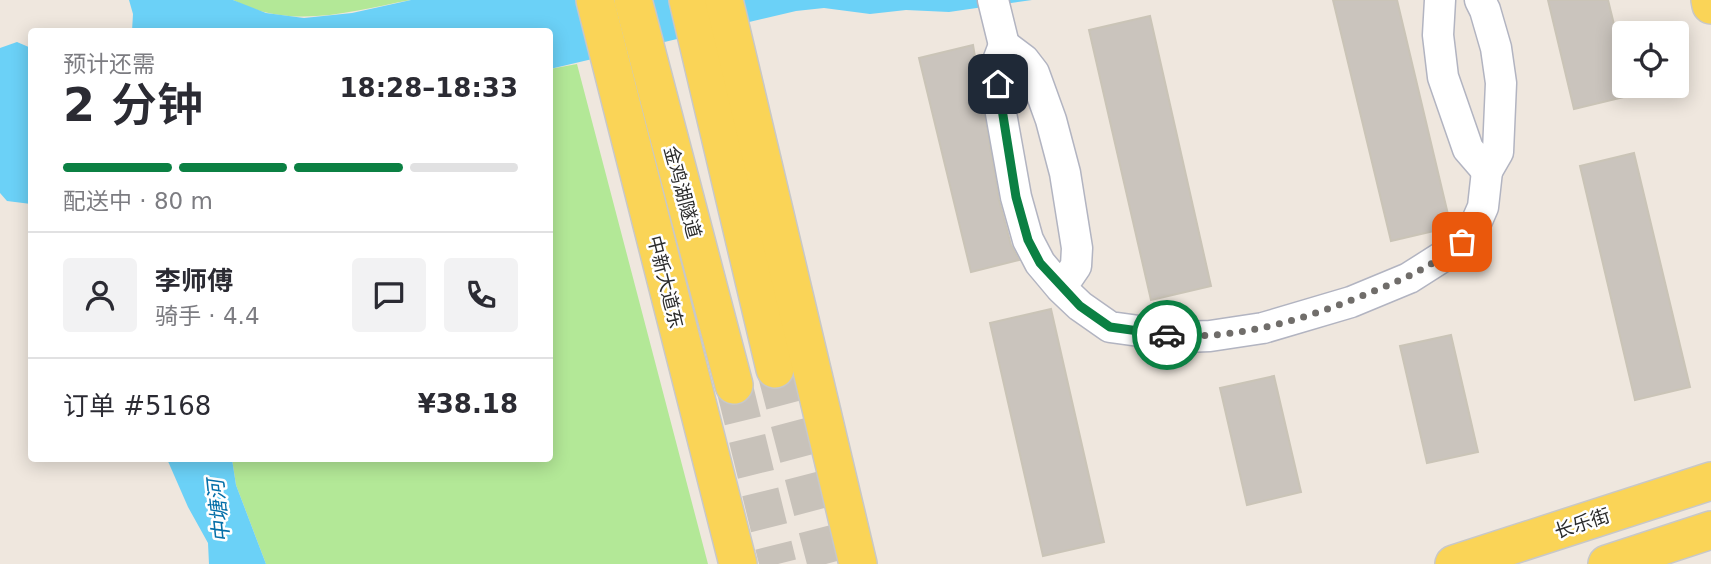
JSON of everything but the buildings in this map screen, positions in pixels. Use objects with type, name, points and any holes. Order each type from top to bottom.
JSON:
[{"type":"main road","name":"中新大道东","points":[[595,0],[738,564]]},
{"type":"main road","name":"金鸡湖隧道","points":[[633,0],[734,385]]},
{"type":"main road","points":[[688,0],[775,369]]},
{"type":"main road","points":[[724,0],[858,564]]},
{"type":"main road","name":"长乐街","points":[[1454,564],[1711,481]]},
{"type":"main road","points":[[1607,564],[1711,530]]},
{"type":"street","points":[[1440,0],[1438,35],[1443,76],[1468,149],[1488,171]]},
{"type":"street","points":[[998,22],[996,66],[999,102],[1016,197],[1028,240],[1040,263],[1080,306],[1110,327],[1183,337],[1224,335],[1263,328],[1351,302],[1409,278],[1462,242],[1476,223],[1483,207],[1488,171],[1498,152],[1501,83],[1496,48],[1480,0]]},
{"type":"street","points":[[998,22],[1034,73],[1051,120],[1065,173],[1077,248],[1076,266],[1061,288]]},
{"type":"green space","points":[[233,0],[411,0],[343,13],[299,17],[277,15]]},
{"type":"green space","points":[[577,64],[708,564],[266,564],[236,485],[232,462],[553,462],[553,68]]},
{"type":"water","points":[[129,0],[233,0],[266,13],[304,18],[352,13],[411,0],[1032,0],[949,12],[906,10],[870,14],[824,8],[796,11],[553,68],[553,28],[132,28],[133,14]]},
{"type":"water","points":[[17,42],[28,47],[28,204],[7,201],[0,193],[0,48]]},
{"type":"water","name":"中塘河","points":[[168,462],[232,462],[236,485],[266,564],[209,564],[208,543],[188,507]]},
{"type":"tunnel","points":[[775,369],[826,564]]},
{"type":"tunnel","points":[[734,385],[778,564]]},
{"type":"way so far","points":[[1167,335],[1183,337],[1237,333],[1351,302],[1409,278],[1462,242]]},
{"type":"route","points":[[998,84],[1016,197],[1028,240],[1040,263],[1080,306],[1110,327],[1167,335]]}]
